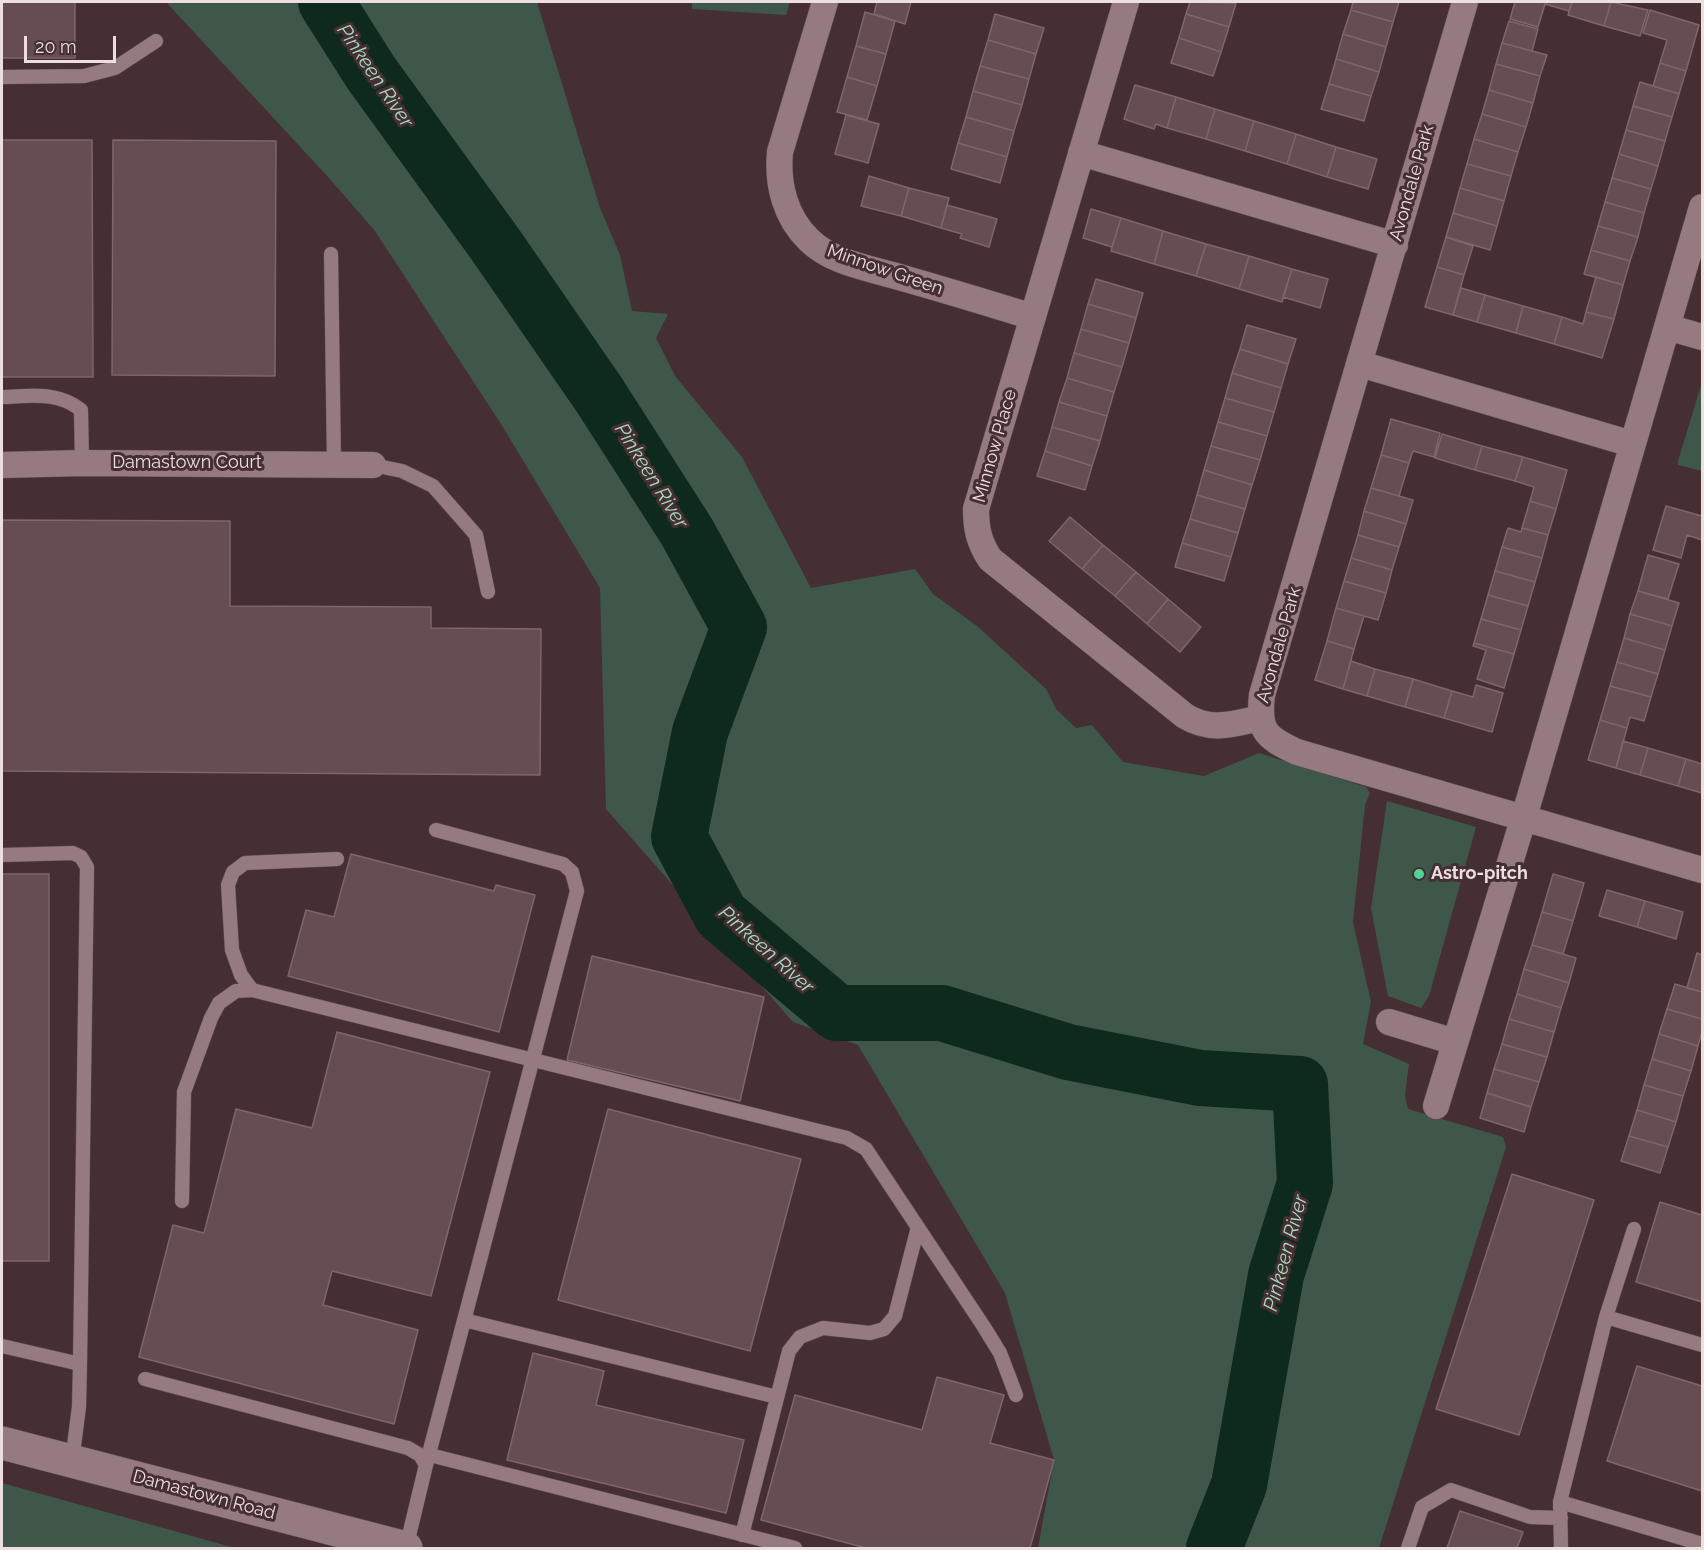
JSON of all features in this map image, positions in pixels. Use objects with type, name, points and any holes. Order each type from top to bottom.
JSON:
[{"type":"street","name":"Minnow Green","points":[[825,2],[780,152],[778,169],[781,188],[797,226],[810,241],[839,259],[1033,317]]},
{"type":"street","name":"Minnow Place","points":[[1126,2],[976,509],[976,527],[980,544],[990,560],[1185,716],[1197,724],[1216,727],[1261,718]]},
{"type":"street","name":"Avondale Park","points":[[1465,2],[1262,695],[1262,725],[1269,736],[1297,752],[1702,870]]},
{"type":"street","points":[[1081,153],[1395,244]]},
{"type":"street","points":[[1436,1106],[1524,817],[1702,207]]},
{"type":"street","points":[[1667,327],[1702,337]]},
{"type":"street","points":[[1360,364],[1632,444]]},
{"type":"street","name":"Damastown Court","points":[[2,465],[82,463],[373,465]]},
{"type":"street","points":[[1389,1023],[1455,1042]]},
{"type":"street","name":"Damastown Road","points":[[2,1443],[406,1548]]},
{"type":"lane","points":[[2,77],[84,76],[115,68],[156,41]]},
{"type":"lane","points":[[331,254],[334,464]]},
{"type":"lane","points":[[2,397],[55,396],[71,402],[81,410],[82,463]]},
{"type":"lane","points":[[373,465],[402,471],[433,486],[476,535],[488,592]]},
{"type":"lane","points":[[406,1548],[577,891],[572,872],[563,864],[436,830]]},
{"type":"lane","points":[[2,855],[73,853],[81,857],[87,867],[79,1407],[72,1461]]},
{"type":"lane","points":[[252,990],[241,975],[232,950],[228,885],[233,872],[246,863],[337,860]]},
{"type":"lane","points":[[182,1202],[184,1092],[211,1018],[219,1003],[236,991],[252,990],[847,1138],[866,1149],[918,1227],[1000,1353],[1016,1395]]},
{"type":"lane","points":[[742,1535],[789,1351],[800,1337],[823,1328],[870,1333],[884,1329],[895,1316],[918,1227]]},
{"type":"lane","points":[[1561,1548],[1560,1502],[1606,1317],[1634,1229]]},
{"type":"lane","points":[[1606,1317],[1702,1345]]},
{"type":"lane","points":[[464,1320],[777,1397]]},
{"type":"lane","points":[[2,1346],[80,1364]]},
{"type":"lane","points":[[145,1379],[408,1448],[428,1460],[795,1548]]},
{"type":"lane","points":[[1408,1548],[1422,1507],[1451,1490],[1530,1517],[1561,1518]]},
{"type":"lane","points":[[1560,1502],[1702,1544]]},
{"type":"green space","points":[[166,2],[537,2],[600,208],[620,255],[632,311],[668,314],[656,338],[675,376],[742,457],[811,588],[915,569],[933,594],[977,626],[1046,689],[1056,709],[1076,728],[1092,725],[1123,762],[1204,776],[1259,753],[1366,787],[1370,793],[1365,805],[1353,922],[1371,1002],[1363,1044],[1409,1064],[1405,1095],[1408,1109],[1503,1137],[1506,1147],[1379,1548],[1038,1548],[1054,1460],[1005,1293],[858,1045],[793,1022],[606,809],[600,588],[501,424],[375,231]]},
{"type":"green space","points":[[692,2],[790,2],[786,15],[692,9]]},
{"type":"green space","points":[[1702,382],[1702,471],[1678,465],[1678,461]]},
{"type":"green space","name":"Astro-pitch","points":[[1387,801],[1476,827],[1429,996],[1421,1008],[1388,996],[1371,908]]},
{"type":"green space","points":[[2,1483],[235,1548],[2,1548]]},
{"type":"building","points":[[2,2],[75,2],[75,58],[2,58]]},
{"type":"building","points":[[877,2],[911,2],[905,24],[874,14]]},
{"type":"building","points":[[1190,2],[1236,3],[1229,27],[1186,14]]},
{"type":"building","points":[[1353,2],[1399,2],[1393,22],[1351,10]]},
{"type":"building","points":[[1515,2],[1572,2],[1569,11],[1545,4],[1538,27],[1510,19]]},
{"type":"building","points":[[1572,2],[1611,2],[1604,26],[1568,15]]},
{"type":"building","points":[[1611,2],[1648,10],[1640,36],[1604,26]]},
{"type":"building","points":[[1351,10],[1393,22],[1386,47],[1343,34]]},
{"type":"building","points":[[1650,10],[1699,25],[1686,71],[1660,63],[1667,40],[1643,33]]},
{"type":"building","points":[[865,12],[895,21],[886,54],[856,46]]},
{"type":"building","points":[[995,14],[1044,28],[1036,54],[988,40]]},
{"type":"building","points":[[1186,14],[1229,27],[1221,52],[1179,38]]},
{"type":"building","points":[[1509,21],[1538,29],[1532,51],[1502,43]]},
{"type":"building","points":[[1343,34],[1386,47],[1379,72],[1336,59]]},
{"type":"building","points":[[1179,38],[1221,52],[1213,76],[1171,63]]},
{"type":"building","points":[[988,40],[1036,54],[1029,79],[980,66]]},
{"type":"building","points":[[1502,43],[1547,55],[1540,76],[1496,64]]},
{"type":"building","points":[[856,46],[886,54],[877,86],[847,77]]},
{"type":"building","points":[[1336,59],[1379,72],[1371,96],[1329,84]]},
{"type":"building","points":[[1660,63],[1686,71],[1679,94],[1653,86]]},
{"type":"building","points":[[1496,64],[1540,76],[1533,103],[1489,90]]},
{"type":"building","points":[[980,66],[1029,79],[1022,105],[973,91]]},
{"type":"building","points":[[847,77],[877,86],[867,120],[837,112]]},
{"type":"building","points":[[1640,82],[1679,94],[1672,117],[1633,106]]},
{"type":"building","points":[[1329,84],[1371,96],[1364,121],[1321,109]]},
{"type":"building","points":[[1135,85],[1176,97],[1167,128],[1156,124],[1154,129],[1124,119]]},
{"type":"building","points":[[1489,90],[1533,103],[1526,127],[1482,114]]},
{"type":"building","points":[[973,91],[1022,105],[1014,131],[966,117]]},
{"type":"building","points":[[1176,97],[1215,109],[1206,139],[1167,128]]},
{"type":"building","points":[[1633,106],[1672,117],[1665,141],[1626,130]]},
{"type":"building","points":[[1215,109],[1254,121],[1245,151],[1206,139]]},
{"type":"building","points":[[1482,114],[1526,127],[1518,152],[1474,139]]},
{"type":"building","points":[[846,115],[879,124],[868,163],[835,154]]},
{"type":"building","points":[[966,117],[1014,131],[1007,157],[958,143]]},
{"type":"building","points":[[1254,121],[1296,134],[1287,164],[1245,151]]},
{"type":"building","points":[[1626,130],[1665,141],[1658,166],[1619,154]]},
{"type":"building","points":[[1296,134],[1336,147],[1327,177],[1287,164]]},
{"type":"building","points":[[1474,139],[1518,152],[1511,176],[1467,164]]},
{"type":"building","points":[[2,140],[92,140],[93,377],[2,377]]},
{"type":"building","points":[[113,140],[276,141],[275,376],[112,375]]},
{"type":"building","points":[[958,143],[1007,157],[1000,183],[951,169]]},
{"type":"building","points":[[1336,147],[1377,159],[1368,189],[1327,177]]},
{"type":"building","points":[[1619,154],[1658,166],[1651,189],[1612,178]]},
{"type":"building","points":[[1467,164],[1511,176],[1504,201],[1460,188]]},
{"type":"building","points":[[869,176],[909,188],[901,216],[861,206]]},
{"type":"building","points":[[1612,178],[1651,189],[1644,213],[1605,202]]},
{"type":"building","points":[[909,188],[949,198],[941,228],[901,216]]},
{"type":"building","points":[[1460,188],[1504,201],[1497,226],[1453,213]]},
{"type":"building","points":[[1605,202],[1644,213],[1638,237],[1598,226]]},
{"type":"building","points":[[947,205],[997,219],[989,247],[960,238],[962,234],[941,228]]},
{"type":"building","points":[[1091,209],[1121,218],[1112,247],[1083,238]]},
{"type":"building","points":[[1453,213],[1497,226],[1490,250],[1446,237]]},
{"type":"building","points":[[1121,218],[1163,231],[1154,264],[1111,251]]},
{"type":"building","points":[[1598,226],[1638,237],[1630,261],[1591,250]]},
{"type":"building","points":[[1163,231],[1206,244],[1196,276],[1154,264]]},
{"type":"building","points":[[1446,237],[1473,246],[1464,275],[1437,267]]},
{"type":"building","points":[[1206,244],[1249,256],[1239,289],[1196,276]]},
{"type":"building","points":[[1591,250],[1630,261],[1623,285],[1584,274]]},
{"type":"building","points":[[1249,256],[1292,269],[1282,302],[1239,289]]},
{"type":"building","points":[[1437,267],[1464,275],[1453,315],[1425,307]]},
{"type":"building","points":[[1292,269],[1328,279],[1320,308],[1283,297]]},
{"type":"building","points":[[1596,277],[1623,285],[1614,319],[1586,312]]},
{"type":"building","points":[[1096,279],[1143,293],[1136,318],[1088,304]]},
{"type":"building","points":[[1461,288],[1485,295],[1477,322],[1453,315]]},
{"type":"building","points":[[1485,295],[1523,306],[1516,333],[1477,322]]},
{"type":"building","points":[[1088,304],[1136,318],[1129,343],[1081,329]]},
{"type":"building","points":[[1523,306],[1562,317],[1554,344],[1516,333]]},
{"type":"building","points":[[1586,312],[1614,319],[1602,358],[1554,344],[1562,317],[1583,324]]},
{"type":"building","points":[[1247,325],[1296,339],[1288,364],[1240,349]]},
{"type":"building","points":[[1081,329],[1129,343],[1122,367],[1074,353]]},
{"type":"building","points":[[1240,349],[1288,364],[1281,388],[1232,373]]},
{"type":"building","points":[[1074,353],[1122,367],[1114,392],[1067,378]]},
{"type":"building","points":[[1232,373],[1281,388],[1274,412],[1225,398]]},
{"type":"building","points":[[1067,378],[1114,392],[1107,416],[1059,402]]},
{"type":"building","points":[[1225,398],[1274,412],[1267,436],[1218,422]]},
{"type":"building","points":[[1059,402],[1107,416],[1100,441],[1052,427]]},
{"type":"building","points":[[1391,419],[1440,433],[1434,457],[1413,451],[1409,463],[1381,455]]},
{"type":"building","points":[[1218,422],[1267,436],[1260,460],[1211,446]]},
{"type":"building","points":[[1052,427],[1100,441],[1092,466],[1045,451]]},
{"type":"building","points":[[1442,434],[1482,446],[1475,470],[1435,458]]},
{"type":"building","points":[[1211,446],[1260,460],[1252,485],[1204,470]]},
{"type":"building","points":[[1482,446],[1523,457],[1515,481],[1475,470]]},
{"type":"building","points":[[1045,451],[1092,466],[1085,490],[1037,476]]},
{"type":"building","points":[[1381,455],[1409,463],[1399,496],[1371,488]]},
{"type":"building","points":[[1523,457],[1567,470],[1556,509],[1530,501],[1534,487],[1515,481]]},
{"type":"building","points":[[1204,470],[1252,485],[1245,509],[1197,495]]},
{"type":"building","points":[[1371,488],[1413,500],[1406,524],[1364,511]]},
{"type":"building","points":[[1197,495],[1245,509],[1238,533],[1190,519]]},
{"type":"building","points":[[1530,501],[1556,509],[1548,535],[1522,528]]},
{"type":"building","points":[[1666,506],[1702,516],[1702,540],[1687,535],[1681,558],[1653,550]]},
{"type":"building","points":[[1364,511],[1406,524],[1399,547],[1358,535]]},
{"type":"building","points":[[1070,517],[1103,545],[1082,569],[1049,541]]},
{"type":"building","points":[[1190,519],[1238,533],[1231,557],[1182,543]]},
{"type":"building","points":[[2,520],[230,521],[230,606],[431,607],[431,628],[541,629],[540,775],[2,771]]},
{"type":"building","points":[[1508,528],[1521,532],[1522,528],[1548,535],[1542,558],[1502,547]]},
{"type":"building","points":[[1358,535],[1399,547],[1392,570],[1351,558]]},
{"type":"building","points":[[1182,543],[1231,557],[1224,581],[1175,567]]},
{"type":"building","points":[[1103,545],[1136,572],[1115,596],[1082,569]]},
{"type":"building","points":[[1502,547],[1542,558],[1535,582],[1495,571]]},
{"type":"building","points":[[1648,555],[1679,564],[1668,599],[1638,591]]},
{"type":"building","points":[[1351,558],[1392,570],[1386,593],[1344,581]]},
{"type":"building","points":[[1495,571],[1535,582],[1528,606],[1488,595]]},
{"type":"building","points":[[1136,572],[1168,599],[1147,624],[1115,596]]},
{"type":"building","points":[[1344,581],[1386,593],[1378,620],[1336,608]]},
{"type":"building","points":[[1638,591],[1679,603],[1672,626],[1630,614]]},
{"type":"building","points":[[1488,595],[1528,606],[1521,630],[1481,619]]},
{"type":"building","points":[[1168,599],[1201,627],[1180,652],[1147,624]]},
{"type":"building","points":[[1336,608],[1364,616],[1354,649],[1327,641]]},
{"type":"building","points":[[1630,614],[1672,626],[1665,650],[1624,638]]},
{"type":"building","points":[[1481,619],[1521,630],[1514,654],[1474,643]]},
{"type":"building","points":[[1624,638],[1665,650],[1658,674],[1617,662]]},
{"type":"building","points":[[1327,641],[1354,649],[1343,689],[1315,680]]},
{"type":"building","points":[[1474,643],[1514,654],[1504,688],[1477,679],[1486,650],[1473,646]]},
{"type":"building","points":[[1351,661],[1375,669],[1367,696],[1343,689]]},
{"type":"building","points":[[1617,662],[1658,674],[1651,697],[1610,686]]},
{"type":"building","points":[[1375,669],[1413,679],[1405,707],[1367,696]]},
{"type":"building","points":[[1413,679],[1452,691],[1444,718],[1405,707]]},
{"type":"building","points":[[1476,685],[1503,693],[1492,732],[1444,718],[1452,691],[1473,697]]},
{"type":"building","points":[[1610,686],[1651,697],[1644,721],[1630,717],[1627,728],[1600,720]]},
{"type":"building","points":[[1600,720],[1627,728],[1616,768],[1588,760]]},
{"type":"building","points":[[1623,741],[1648,748],[1640,775],[1616,768]]},
{"type":"building","points":[[1648,748],[1686,759],[1678,786],[1640,775]]},
{"type":"building","points":[[1686,759],[1702,764],[1702,793],[1678,786]]},
{"type":"building","points":[[351,854],[494,891],[496,885],[535,895],[499,1032],[288,976],[306,910],[334,917]]},
{"type":"building","points":[[2,874],[49,874],[49,1261],[2,1261]]},
{"type":"building","points":[[1553,874],[1584,883],[1573,921],[1542,912]]},
{"type":"building","points":[[1607,890],[1645,901],[1637,927],[1599,916]]},
{"type":"building","points":[[1645,901],[1683,912],[1676,939],[1637,927]]},
{"type":"building","points":[[1542,912],[1573,921],[1563,954],[1532,945]]},
{"type":"building","points":[[1532,945],[1576,958],[1569,983],[1524,969]]},
{"type":"building","points":[[1697,953],[1702,955],[1702,992],[1687,988]]},
{"type":"building","points":[[592,956],[764,997],[740,1101],[567,1060]]},
{"type":"building","points":[[1524,969],[1569,983],[1561,1008],[1517,994]]},
{"type":"building","points":[[1675,984],[1702,992],[1702,1019],[1667,1009]]},
{"type":"building","points":[[1517,994],[1561,1008],[1554,1032],[1509,1019]]},
{"type":"building","points":[[1667,1009],[1702,1019],[1702,1032],[1698,1046],[1659,1034]]},
{"type":"building","points":[[1509,1019],[1554,1032],[1547,1057],[1502,1044]]},
{"type":"building","points":[[337,1032],[490,1072],[431,1296],[332,1271],[323,1305],[418,1330],[394,1424],[139,1357],[173,1225],[204,1233],[236,1109],[312,1128]]},
{"type":"building","points":[[1659,1034],[1698,1046],[1691,1071],[1652,1059]]},
{"type":"building","points":[[1502,1044],[1547,1057],[1539,1082],[1494,1069]]},
{"type":"building","points":[[1652,1059],[1691,1071],[1683,1096],[1644,1085]]},
{"type":"building","points":[[1494,1069],[1539,1082],[1531,1107],[1487,1093]]},
{"type":"building","points":[[1644,1085],[1683,1096],[1676,1122],[1637,1110]]},
{"type":"building","points":[[1487,1093],[1531,1107],[1524,1132],[1480,1118]]},
{"type":"building","points":[[608,1109],[801,1159],[750,1351],[558,1300]]},
{"type":"building","points":[[1637,1110],[1676,1122],[1668,1147],[1629,1136]]},
{"type":"building","points":[[1629,1136],[1668,1147],[1660,1173],[1621,1161]]},
{"type":"building","points":[[1512,1174],[1594,1200],[1519,1435],[1436,1409]]},
{"type":"building","points":[[1660,1202],[1702,1215],[1702,1302],[1636,1282]]},
{"type":"building","points":[[533,1353],[604,1371],[596,1405],[744,1440],[726,1513],[507,1460]]},
{"type":"building","points":[[1637,1366],[1702,1386],[1702,1491],[1607,1461]]},
{"type":"building","points":[[937,1377],[1004,1395],[990,1443],[1054,1460],[1030,1548],[866,1548],[761,1520],[795,1395],[922,1430]]},
{"type":"building","points":[[1460,1511],[1523,1532],[1517,1548],[1447,1548]]},
{"type":"waterway","name":"Pinkeen River","points":[[326,2],[371,73],[495,244],[600,396],[687,532],[739,627],[700,732],[679,837],[721,915],[837,1013],[942,1013],[1068,1052],[1200,1078],[1300,1084],[1305,1183],[1276,1275],[1239,1485],[1214,1548]]},
{"type":"place","name":"Astro-pitch","points":[[1419,874]]}]
